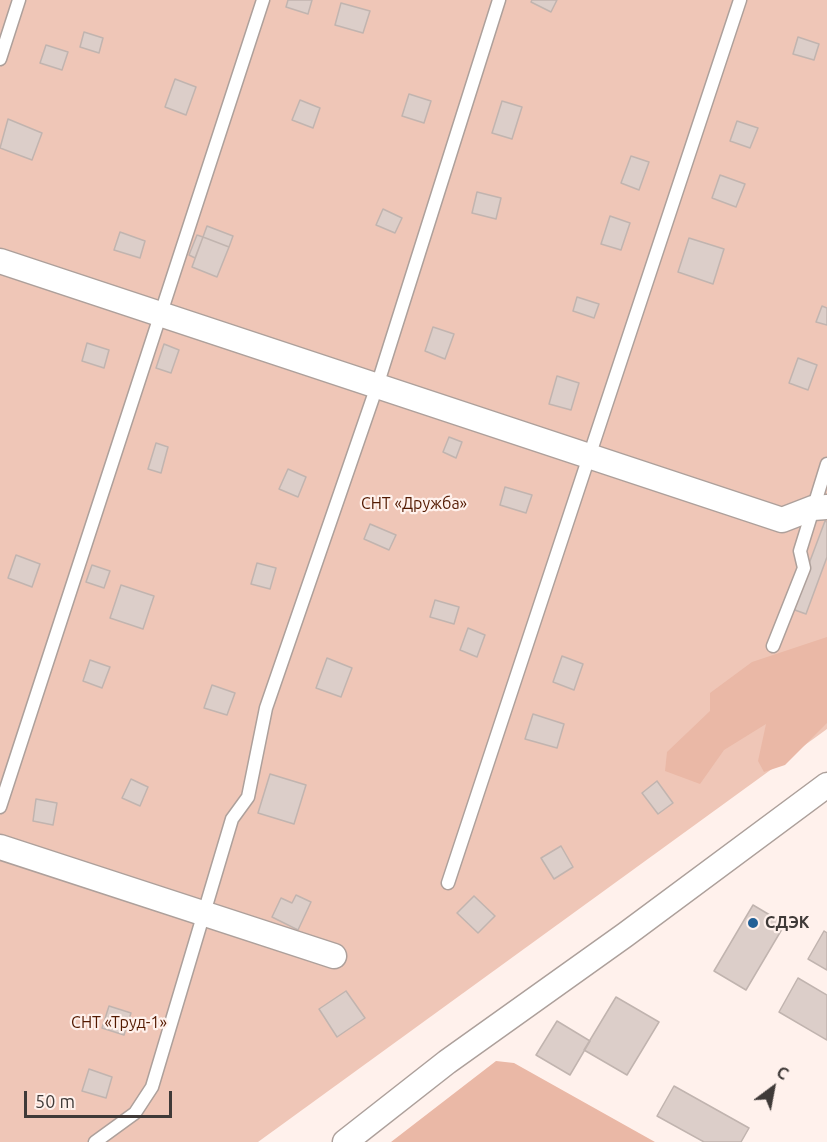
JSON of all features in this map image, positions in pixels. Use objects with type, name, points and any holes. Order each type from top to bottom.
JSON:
[{"type":"street","points":[[0,261],[782,520],[820,508]]},
{"type":"street","points":[[345,1142],[447,1062],[625,935],[827,785]]},
{"type":"street","points":[[0,847],[334,956]]},
{"type":"lane","points":[[0,59],[19,0]]},
{"type":"lane","points":[[0,807],[263,0]]},
{"type":"lane","points":[[95,1142],[135,1113],[152,1087],[206,914],[232,819],[248,797],[266,708],[377,386],[499,0]]},
{"type":"lane","points":[[448,882],[740,0]]},
{"type":"lane","points":[[773,646],[804,568],[800,551],[820,508],[827,464]]},
{"type":"green space","name":"СНТ «Дружба»","points":[[0,0],[827,0],[827,729],[258,1142],[0,1142]]},
{"type":"shaded area","points":[[827,637],[827,723],[785,765],[764,772],[758,761],[766,724],[724,750],[700,784],[665,771],[667,752],[710,711],[710,693],[752,662]]},
{"type":"shaded area","points":[[496,1061],[514,1063],[655,1142],[391,1142]]},
{"type":"building","points":[[288,0],[312,0],[308,14],[286,7]]},
{"type":"building","points":[[532,0],[557,0],[551,12],[531,2]]},
{"type":"building","points":[[341,3],[370,11],[363,33],[335,25]]},
{"type":"building","points":[[84,32],[103,38],[99,53],[80,47]]},
{"type":"building","points":[[798,37],[819,44],[814,60],[793,54]]},
{"type":"building","points":[[46,45],[68,52],[62,70],[40,63]]},
{"type":"building","points":[[175,79],[196,87],[186,115],[165,107]]},
{"type":"building","points":[[409,94],[431,101],[424,123],[402,116]]},
{"type":"building","points":[[300,100],[320,108],[313,128],[292,120]]},
{"type":"building","points":[[502,101],[522,107],[512,139],[492,133]]},
{"type":"building","points":[[8,119],[42,133],[32,160],[0,148]]},
{"type":"building","points":[[737,121],[758,128],[750,148],[730,141]]},
{"type":"building","points":[[631,156],[649,162],[639,190],[621,183]]},
{"type":"building","points":[[720,175],[745,184],[736,207],[712,198]]},
{"type":"building","points":[[477,192],[501,198],[496,219],[472,213]]},
{"type":"building","points":[[383,209],[402,218],[395,233],[376,225]]},
{"type":"building","points":[[610,216],[630,223],[621,250],[601,244]]},
{"type":"building","points":[[207,226],[233,236],[229,247],[203,237]]},
{"type":"building","points":[[120,232],[145,241],[140,258],[114,250]]},
{"type":"building","points":[[197,235],[203,237],[195,258],[189,255]]},
{"type":"building","points":[[203,237],[229,247],[217,277],[192,267]]},
{"type":"building","points":[[689,238],[724,249],[713,284],[678,272]]},
{"type":"building","points":[[577,297],[599,304],[594,318],[573,311]]},
{"type":"building","points":[[822,306],[827,308],[827,325],[816,322]]},
{"type":"building","points":[[433,327],[454,334],[445,359],[425,351]]},
{"type":"building","points":[[87,343],[109,350],[104,368],[82,361]]},
{"type":"building","points":[[164,344],[179,350],[171,373],[156,368]]},
{"type":"building","points":[[798,358],[817,365],[808,390],[789,383]]},
{"type":"building","points":[[557,376],[579,383],[571,410],[549,404]]},
{"type":"building","points":[[449,437],[462,442],[456,458],[443,452]]},
{"type":"building","points":[[156,443],[168,447],[161,473],[148,469]]},
{"type":"building","points":[[288,469],[306,477],[298,497],[279,489]]},
{"type":"building","points":[[505,487],[532,495],[526,513],[500,505]]},
{"type":"building","points":[[825,521],[827,522],[827,557],[806,614],[792,609]]},
{"type":"building","points":[[370,524],[396,535],[389,550],[364,539]]},
{"type":"building","points":[[16,555],[40,564],[32,587],[8,578]]},
{"type":"building","points":[[257,563],[276,568],[270,589],[251,584]]},
{"type":"building","points":[[92,565],[110,571],[104,588],[86,582]]},
{"type":"building","points":[[121,585],[154,596],[143,629],[110,618]]},
{"type":"building","points":[[435,600],[459,607],[454,624],[430,617]]},
{"type":"building","points":[[468,628],[485,635],[477,657],[460,650]]},
{"type":"building","points":[[562,656],[583,664],[574,690],[553,682]]},
{"type":"building","points":[[327,658],[352,668],[341,697],[316,688]]},
{"type":"building","points":[[90,660],[110,667],[102,688],[83,681]]},
{"type":"building","points":[[212,685],[235,693],[227,715],[204,708]]},
{"type":"building","points":[[533,714],[564,724],[557,748],[525,739]]},
{"type":"building","points":[[270,774],[306,785],[294,824],[258,813]]},
{"type":"building","points":[[131,779],[148,787],[140,806],[122,798]]},
{"type":"building","points":[[657,781],[673,803],[658,814],[642,793]]},
{"type":"building","points":[[36,799],[57,803],[53,825],[33,821]]},
{"type":"building","points":[[561,846],[573,867],[554,879],[541,858]]},
{"type":"building","points":[[296,895],[311,902],[298,930],[272,917],[281,898],[292,903]]},
{"type":"building","points":[[474,896],[495,916],[478,933],[457,913]]},
{"type":"building","points":[[753,905],[785,924],[746,990],[714,971]]},
{"type":"building","points":[[824,931],[827,933],[827,970],[808,959]]},
{"type":"building","points":[[798,978],[827,995],[827,1040],[779,1012]]},
{"type":"building","points":[[346,991],[365,1018],[337,1037],[319,1009]]},
{"type":"building","points":[[616,997],[659,1022],[627,1075],[584,1050]]},
{"type":"building","points":[[109,1006],[131,1013],[124,1035],[102,1028]]},
{"type":"building","points":[[557,1021],[590,1041],[570,1075],[536,1055]]},
{"type":"building","points":[[89,1069],[112,1077],[106,1098],[82,1091]]},
{"type":"building","points":[[674,1086],[749,1128],[741,1142],[704,1142],[657,1116]]},
{"type":"place","name":"СДЭК","points":[[753,923]]},
{"type":"park label","name":"СНТ «Труд-1»","points":[[119,1023]]}]
